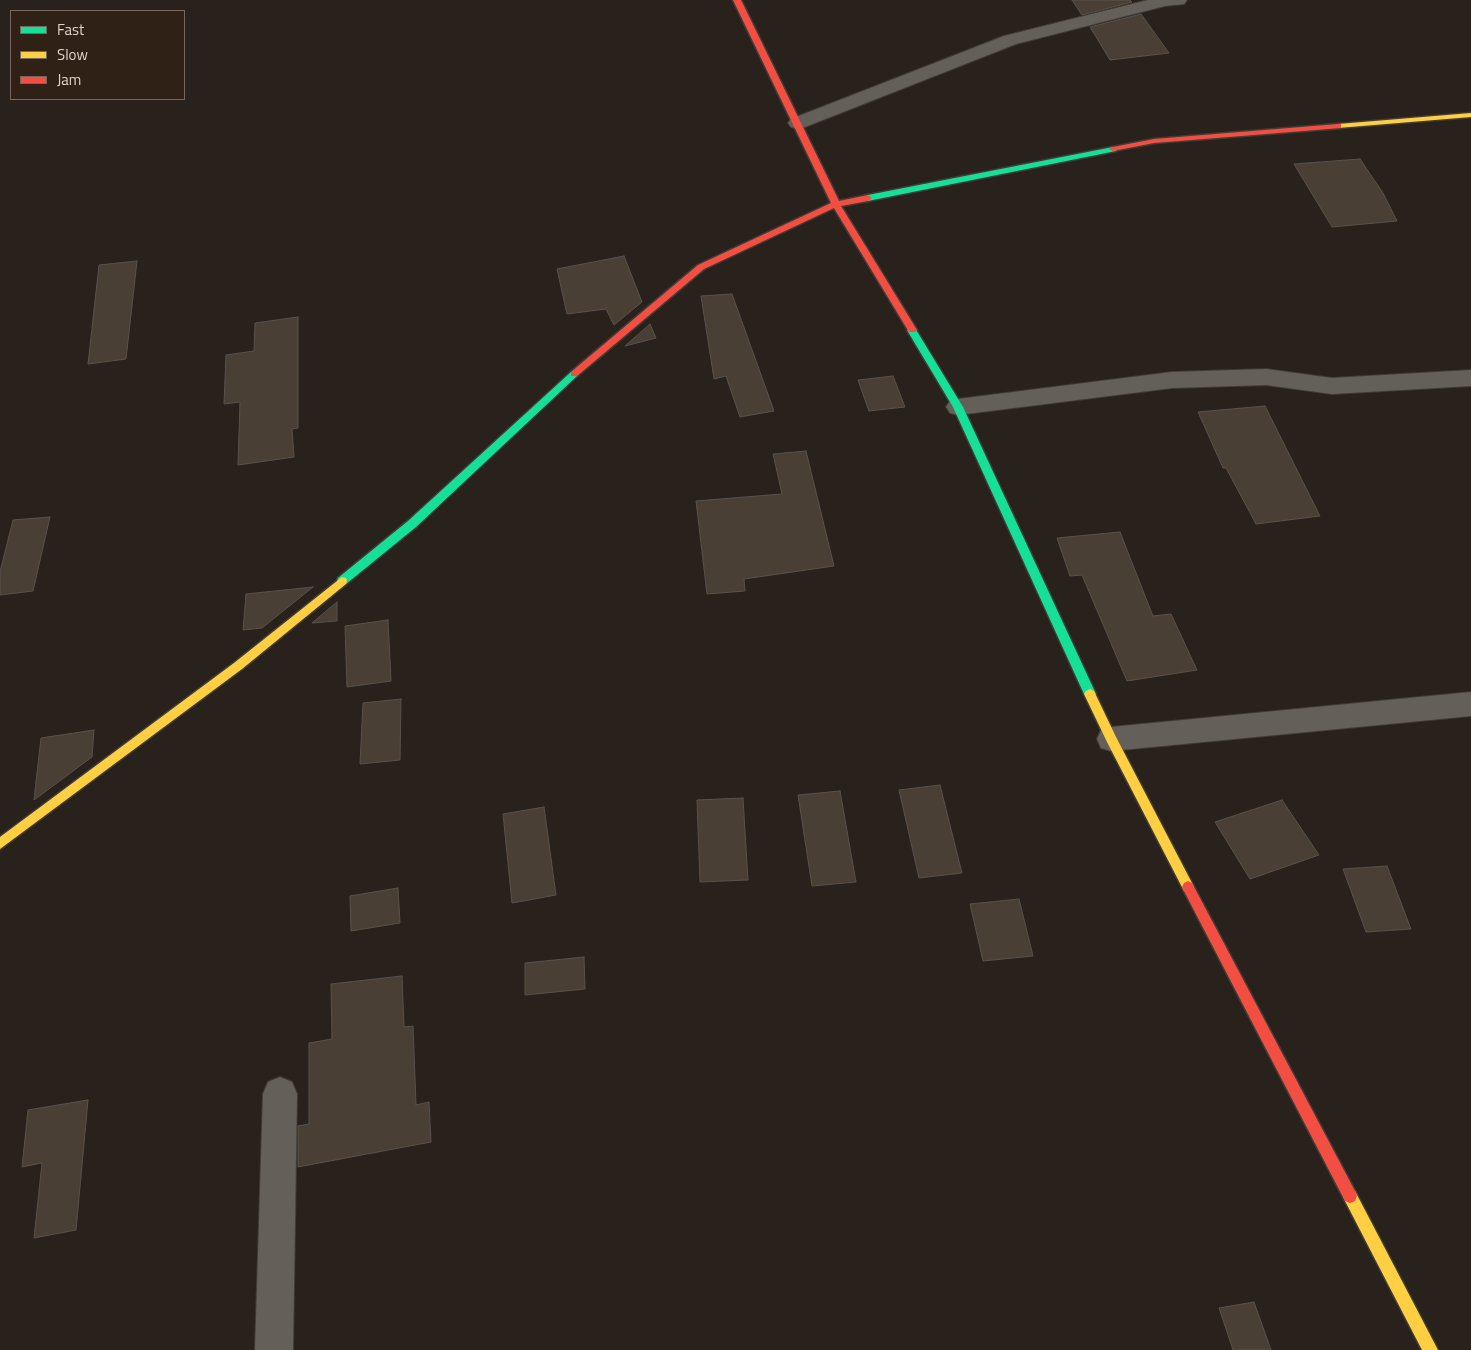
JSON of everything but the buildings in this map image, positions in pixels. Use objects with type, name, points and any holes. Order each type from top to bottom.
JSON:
[{"type":"street","points":[[737,0],[836,204],[958,406],[1111,739],[1430,1350]]},
{"type":"street","points":[[798,123],[1010,40],[1178,0]]},
{"type":"street","points":[[0,844],[238,666],[412,524],[556,388],[701,267],[836,204],[1154,141],[1471,115]]},
{"type":"street","points":[[958,406],[1172,380],[1266,377],[1332,386],[1471,378]]},
{"type":"street","points":[[1111,739],[1471,704]]},
{"type":"street","points":[[274,1350],[280,1094]]},
{"type":"traffic: fast","points":[[868,198],[1113,149]]},
{"type":"traffic: fast","points":[[912,330],[958,407],[1090,694]]},
{"type":"traffic: fast","points":[[342,581],[412,524],[574,374]]},
{"type":"traffic: slow","points":[[1338,126],[1471,115]]},
{"type":"traffic: slow","points":[[0,844],[238,666],[342,581]]},
{"type":"traffic: slow","points":[[1090,694],[1111,739],[1188,887]]},
{"type":"traffic: slow","points":[[1350,1196],[1430,1350]]},
{"type":"traffic: jam","points":[[737,0],[836,204],[912,330]]},
{"type":"traffic: jam","points":[[1113,149],[1154,141],[1338,126]]},
{"type":"traffic: jam","points":[[574,374],[701,267],[836,204],[868,198]]},
{"type":"traffic: jam","points":[[1188,887],[1350,1196]]}]
